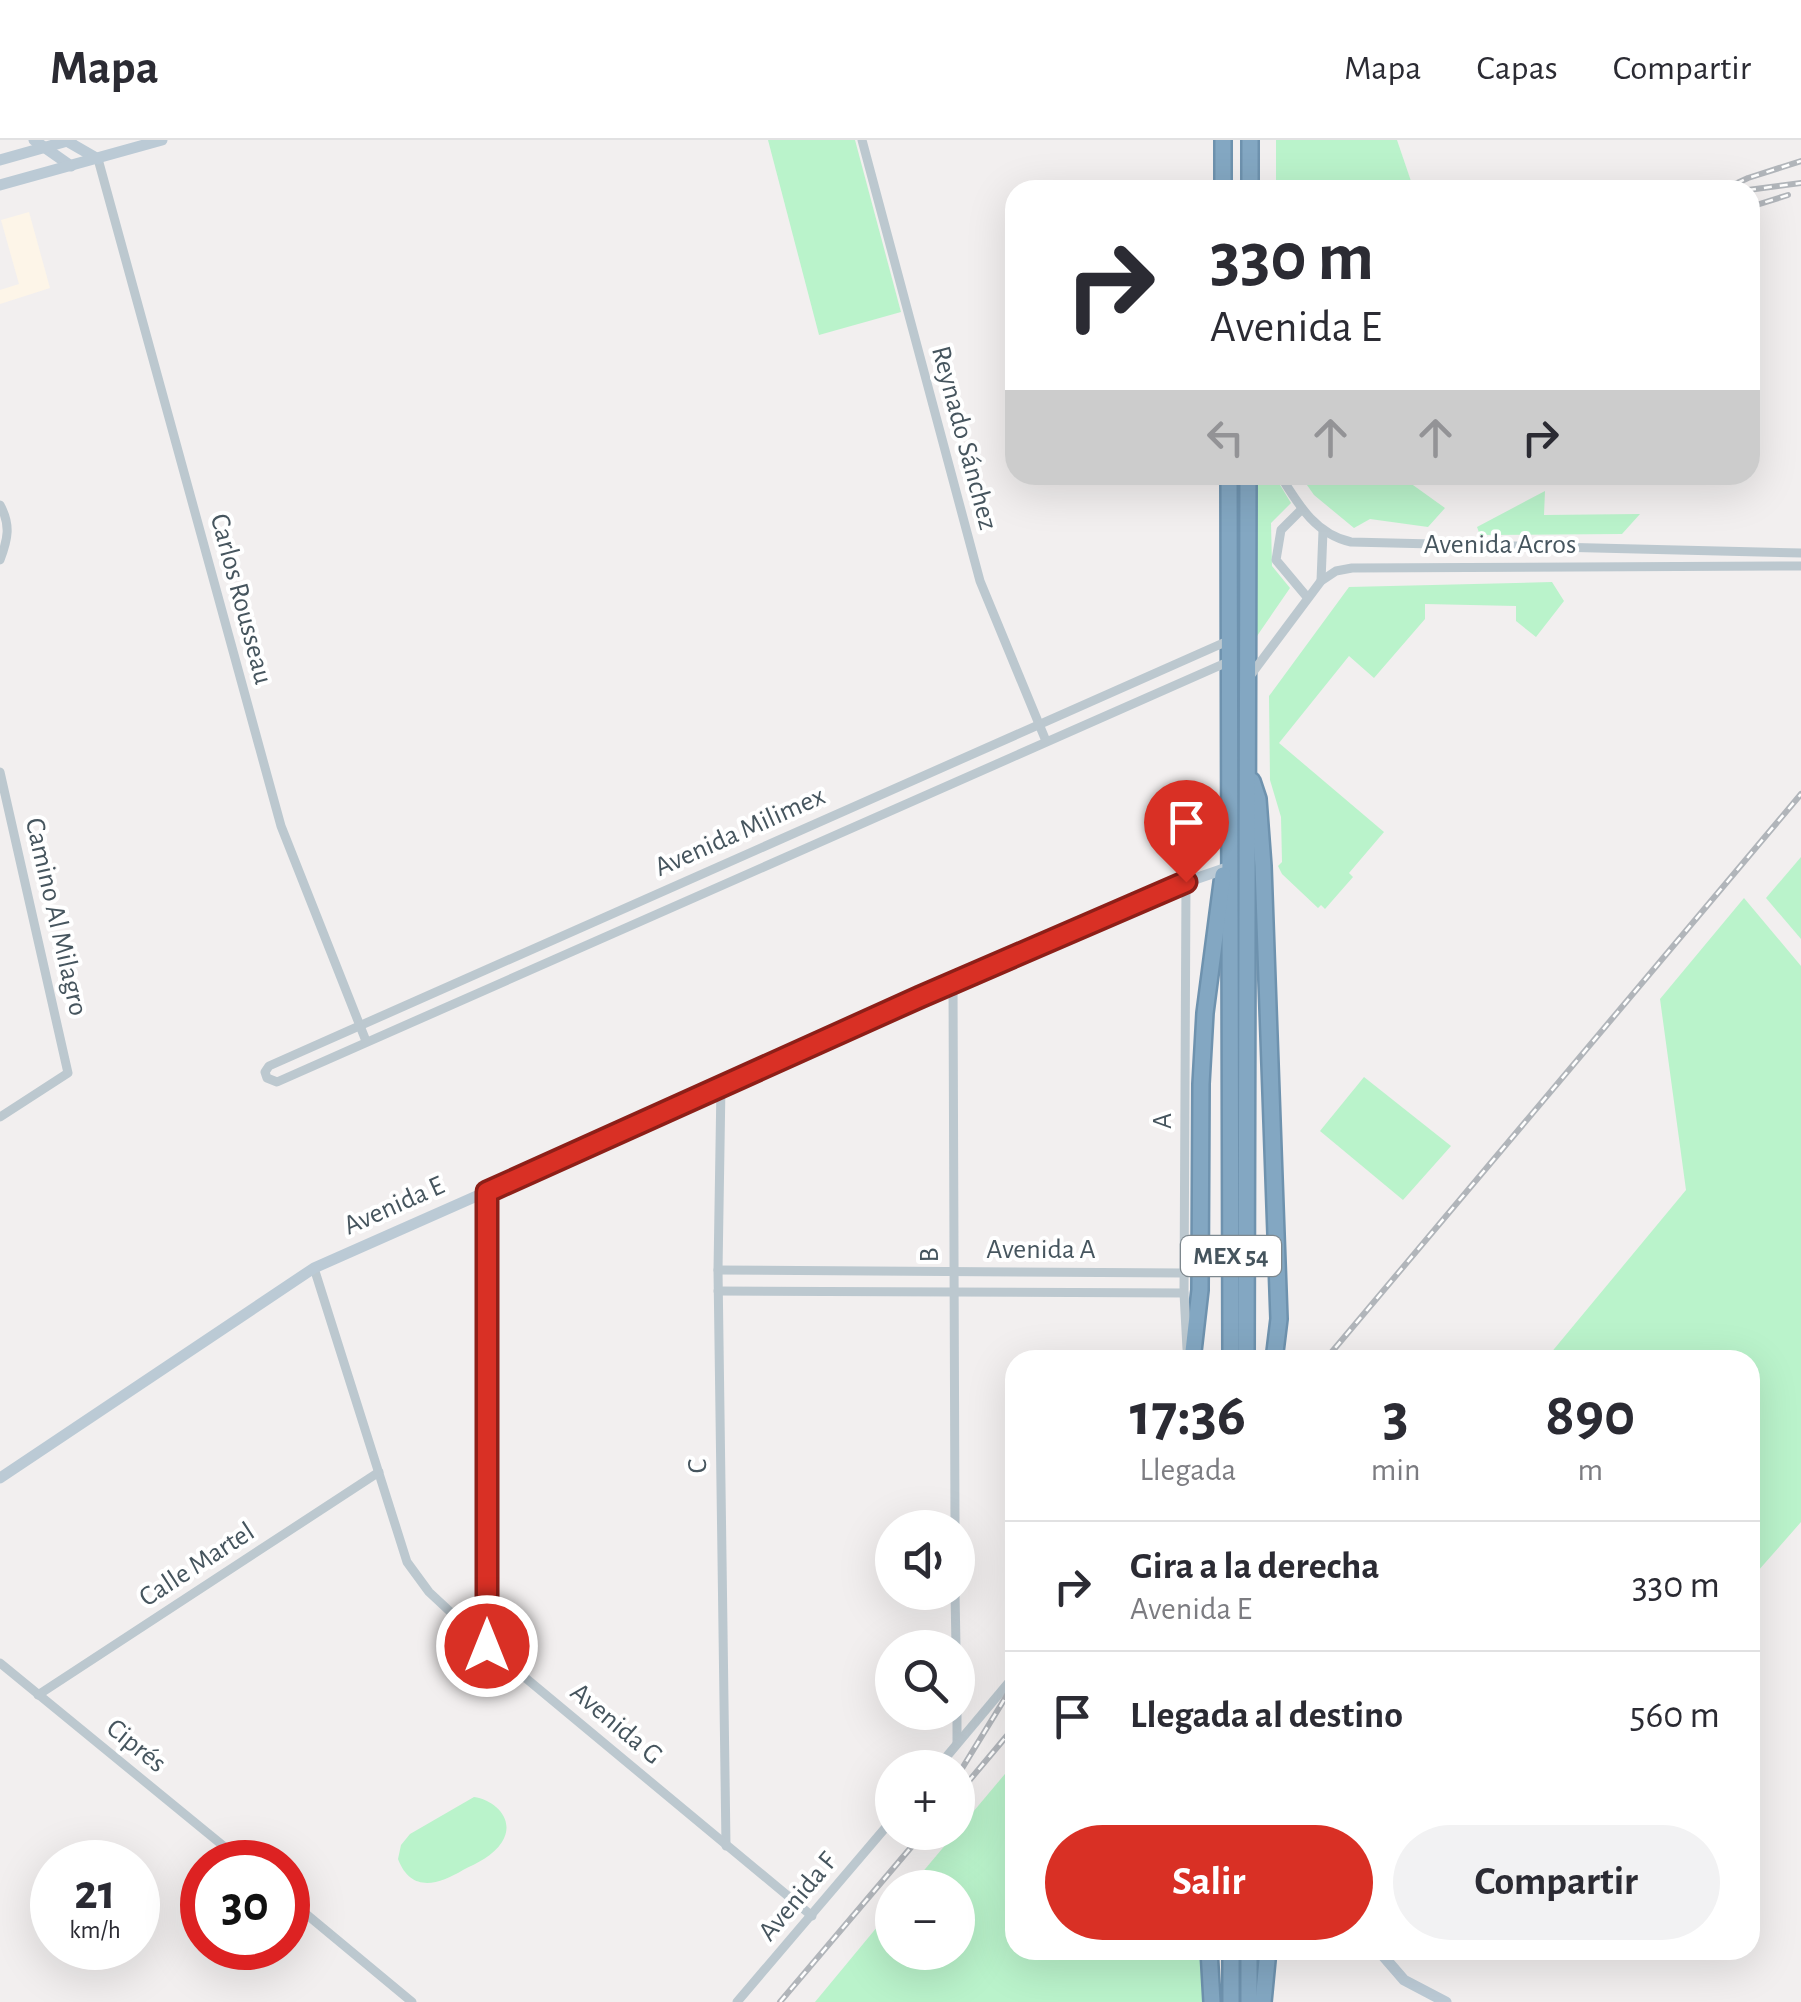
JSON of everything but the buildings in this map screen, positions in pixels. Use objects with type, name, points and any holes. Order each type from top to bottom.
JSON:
[{"type":"highway","points":[[1223,140],[1223,180]]},
{"type":"highway","points":[[1250,140],[1250,180]]},
{"type":"highway","name":"MEX 54","points":[[1229,485],[1231,848],[1246,1350]]},
{"type":"highway","name":"MEX 54","points":[[1231,1350],[1250,676],[1248,485]]},
{"type":"highway","points":[[1248,775],[1258,799],[1263,866],[1278,1350]]},
{"type":"highway","points":[[1192,1350],[1200,1290],[1202,1066],[1224,869],[1231,848]]},
{"type":"highway","points":[[1210,1960],[1212,2002]]},
{"type":"highway","points":[[1231,1960],[1231,2002]]},
{"type":"highway","points":[[1249,1960],[1249,2002]]},
{"type":"highway","points":[[1264,2002],[1267,1960]]},
{"type":"main road","points":[[0,160],[39,144],[68,140],[98,159]]},
{"type":"main road","points":[[0,185],[162,140]]},
{"type":"main road","points":[[39,144],[71,166]]},
{"type":"main road","name":"Avenida E","points":[[0,1478],[314,1268],[954,982],[1224,869]]},
{"type":"main road","points":[[1387,1960],[1404,1980],[1446,2002]]},
{"type":"street","name":"Reynado Sánchez","points":[[862,140],[980,581],[1046,741]]},
{"type":"street","name":"Carlos Rousseau","points":[[98,159],[281,826],[366,1041]]},
{"type":"street","points":[[1250,676],[1321,581],[1323,531],[1286,485]]},
{"type":"street","points":[[0,505],[8,527],[8,541],[0,560]]},
{"type":"street","points":[[1302,509],[1281,530],[1276,560],[1307,597]]},
{"type":"street","name":"Avenida Acros","points":[[1323,531],[1335,539],[1351,542],[1801,552]]},
{"type":"street","points":[[1423,544],[1423,567]]},
{"type":"street","points":[[1474,567],[1476,545]]},
{"type":"street","name":"Avenida Acros","points":[[1321,581],[1352,568],[1801,566]]},
{"type":"street","name":"Avenida Milimex","points":[[1230,640],[359,1025],[269,1066],[267,1078],[277,1082],[1230,661]]},
{"type":"street","name":"Camino Al Milagro","points":[[0,772],[68,1073],[0,1117]]},
{"type":"street","name":"A","points":[[1186,882],[1184,1293],[1190,1350]]},
{"type":"street","name":"B","points":[[954,982],[955,1510]]},
{"type":"street","name":"C","points":[[722,1086],[718,1290],[726,1846]]},
{"type":"street","points":[[487,1192],[487,1646]]},
{"type":"street","name":"Avenida G","points":[[314,1268],[412,1572],[487,1646],[812,1916]]},
{"type":"street","name":"Avenida A","points":[[718,1270],[1184,1273]]},
{"type":"street","points":[[821,1271],[822,1291]]},
{"type":"street","name":"Avenida A","points":[[718,1290],[1184,1293]]},
{"type":"street","name":"Calle Martel","points":[[38,1695],[379,1472]]},
{"type":"street","name":"Ciprés","points":[[0,1663],[216,1840]]},
{"type":"street","points":[[952,1750],[1005,1687]]},
{"type":"street","points":[[957,1730],[957,1744]]},
{"type":"street","name":"Avenida F","points":[[738,2002],[875,1840]]},
{"type":"street","points":[[310,1917],[412,2002]]},
{"type":"shaded area","points":[[29,212],[50,288],[0,304],[0,290],[19,284],[1,220]]},
{"type":"green space","points":[[768,140],[855,140],[901,312],[819,335]]},
{"type":"green space","points":[[1276,140],[1397,140],[1411,180],[1276,180]]},
{"type":"green space","points":[[1256,485],[1280,485],[1291,503],[1271,523],[1272,566],[1290,588],[1257,636]]},
{"type":"green space","points":[[1307,485],[1413,485],[1445,508],[1428,527],[1370,519],[1354,528]]},
{"type":"green space","points":[[1545,491],[1544,515],[1640,514],[1622,534],[1480,535],[1477,527]]},
{"type":"green space","points":[[1552,582],[1564,601],[1536,637],[1516,621],[1516,606],[1425,604],[1425,619],[1374,678],[1349,656],[1279,743],[1384,832],[1349,873],[1353,877],[1325,909],[1321,905],[1318,908],[1278,866],[1282,862],[1281,817],[1270,780],[1269,696],[1349,587]]},
{"type":"green space","points":[[1801,857],[1801,939],[1766,898]]},
{"type":"green space","points":[[1744,898],[1801,966],[1801,1522],[1760,1569],[1760,1350],[1553,1350],[1686,1190],[1660,999]]},
{"type":"green space","points":[[1364,1077],[1451,1146],[1403,1200],[1320,1131]]},
{"type":"green space","points":[[1005,1774],[1005,1960],[1202,1960],[1204,2002],[815,2002],[875,1930],[875,1970],[975,1970],[975,1870],[924,1870],[941,1850],[975,1850],[975,1810]]},
{"type":"green space","points":[[474,1797],[489,1802],[505,1819],[506,1834],[498,1847],[484,1859],[444,1879],[426,1883],[410,1877],[398,1859],[401,1845],[410,1834]]},
{"type":"railway","points":[[1744,180],[1801,161]]},
{"type":"railway","points":[[1760,188],[1801,183]]},
{"type":"railway","points":[[1760,204],[1788,195]]},
{"type":"railway","points":[[1333,1350],[1801,794]]},
{"type":"railway","points":[[973,1750],[1005,1698]]},
{"type":"railway","points":[[975,1774],[1005,1738]]},
{"type":"railway","points":[[780,2002],[909,1850]]},
{"type":"route","points":[[487,1646],[487,1192],[1186,882]]}]
